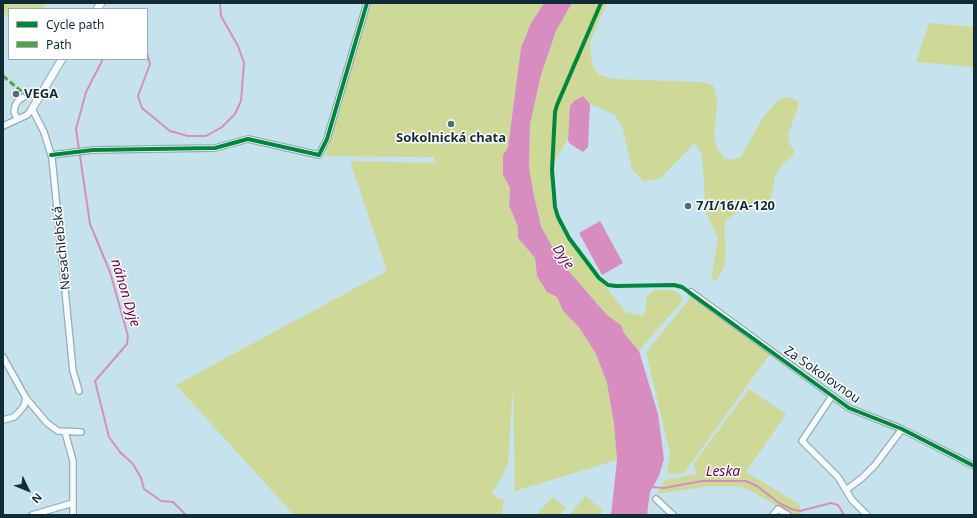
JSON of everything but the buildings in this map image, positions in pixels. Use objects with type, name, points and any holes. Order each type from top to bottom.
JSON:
[{"type":"street","points":[[51,155],[84,151],[215,148],[248,139],[319,154],[327,139],[367,3]]},
{"type":"street","points":[[3,126],[17,118],[27,115],[61,60]]},
{"type":"street","points":[[17,118],[14,112],[18,101],[26,96],[42,93]]},
{"type":"street","name":"Nesachlebská","points":[[32,109],[44,132],[51,155],[56,181],[73,371],[79,391]]},
{"type":"street","name":"Za Sokolovnou","points":[[691,292],[849,408],[902,429],[974,466]]},
{"type":"street","points":[[3,357],[26,398],[47,422],[58,431],[81,432]]},
{"type":"street","name":"Za Sokolovnou","points":[[832,396],[802,441],[838,477],[853,501],[867,515]]},
{"type":"street","points":[[3,420],[14,417],[24,406],[26,398]]},
{"type":"street","points":[[846,490],[862,478],[875,465],[902,429]]},
{"type":"street","points":[[65,432],[73,461],[73,515]]},
{"type":"street","points":[[656,499],[673,515]]},
{"type":"street","points":[[32,515],[73,503]]},
{"type":"street","points":[[773,515],[778,509],[788,515]]},
{"type":"green space","points":[[3,3],[47,3],[43,8],[8,8],[8,16],[3,12]]},
{"type":"green space","points":[[369,3],[544,3],[531,23],[521,48],[508,147],[503,155],[503,175],[510,187],[509,205],[518,227],[518,238],[535,258],[537,276],[547,292],[557,297],[563,311],[579,327],[596,354],[607,383],[614,424],[617,460],[515,491],[513,386],[508,463],[496,488],[491,491],[496,497],[504,500],[502,515],[294,515],[176,385],[387,271],[350,161],[435,163],[434,157],[325,156]]},
{"type":"green space","points":[[572,3],[607,3],[590,42],[592,65],[599,75],[613,79],[701,82],[713,85],[717,103],[714,134],[716,146],[724,158],[731,160],[741,157],[762,119],[778,100],[786,97],[798,101],[799,104],[788,135],[789,143],[794,151],[793,155],[782,165],[775,175],[770,203],[755,206],[735,213],[725,222],[724,233],[726,247],[724,267],[717,280],[711,279],[718,238],[706,213],[702,154],[694,143],[660,179],[643,181],[632,169],[622,126],[614,114],[590,104],[586,98],[570,106],[568,139],[551,167],[551,188],[554,211],[562,228],[625,312],[644,316],[647,297],[654,290],[673,290],[681,295],[682,301],[639,351],[624,333],[621,325],[607,315],[559,260],[541,226],[534,196],[529,167],[530,124],[541,75],[556,31]]},
{"type":"green space","points":[[929,23],[974,27],[974,67],[916,62]]},
{"type":"green space","points":[[692,296],[770,354],[684,473],[667,474],[670,453],[646,352]]},
{"type":"green space","points":[[749,389],[786,414],[746,472],[799,504],[801,515],[789,513],[753,492],[741,487],[711,486],[657,494],[665,480],[696,474],[694,463]]},
{"type":"green space","points":[[586,496],[603,511],[599,515],[569,515]]},
{"type":"green space","points":[[553,497],[566,508],[560,515],[536,515]]},
{"type":"shaded area","points":[[544,3],[572,3],[556,31],[541,75],[530,124],[529,167],[534,196],[541,226],[559,260],[607,315],[621,325],[624,333],[639,351],[658,414],[664,459],[659,476],[650,492],[647,515],[611,515],[617,460],[614,424],[607,383],[596,354],[579,327],[563,311],[557,297],[547,292],[537,276],[535,258],[518,238],[518,227],[509,205],[510,188],[503,175],[503,155],[508,147],[521,48],[531,23]]},
{"type":"shaded area","points":[[583,96],[590,104],[588,147],[583,152],[569,143],[568,139],[570,106],[574,101]]},
{"type":"shaded area","points":[[600,221],[623,263],[602,275],[579,233]]},
{"type":"waterway","name":"náhon Dyje","points":[[148,57],[150,64],[138,96],[142,108],[170,131],[188,136],[206,136],[222,127],[235,114],[241,101],[244,63],[238,46],[221,16],[220,3]]},
{"type":"waterway","name":"náhon Dyje","points":[[102,60],[86,92],[76,129],[90,224],[110,272],[128,336],[127,344],[95,381],[109,437],[120,452],[133,464],[141,478],[144,489],[161,501],[173,502],[186,515]]},
{"type":"waterway","name":"Leska","points":[[652,487],[664,488],[702,481],[746,481],[757,486],[779,503],[791,509],[800,511],[831,503],[838,505],[844,515]]},
{"type":"marked path","points":[[3,76],[26,95]]},
{"type":"cycle path","points":[[51,155],[93,150],[215,148],[248,139],[319,155],[327,139],[367,3]]},
{"type":"cycle path","points":[[601,3],[557,105],[555,112],[552,170],[555,207],[558,217],[569,238],[599,278],[608,285],[616,286],[674,285],[682,287],[849,408],[902,429],[974,466]]},
{"type":"place","name":"VEGA","points":[[16,94]]},
{"type":"place","name":"Sokolnická chata","points":[[451,124]]},
{"type":"place","name":"7/I/16/A-120","points":[[688,206]]},
{"type":"water label","name":"Dyje","points":[[563,257]]}]
